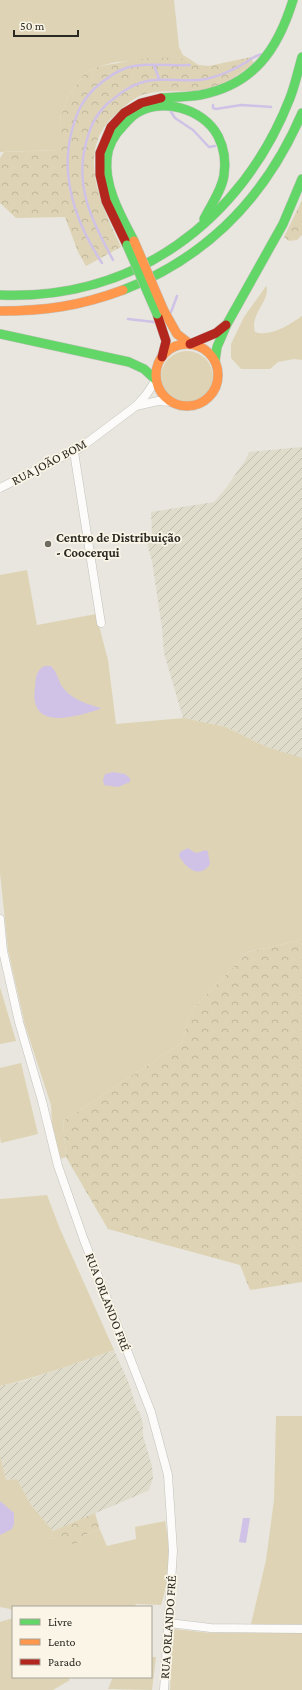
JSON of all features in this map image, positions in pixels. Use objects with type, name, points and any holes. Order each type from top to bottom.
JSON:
[{"type":"main road","points":[[131,243],[106,202],[101,179],[99,158],[105,138],[114,122],[130,108],[146,101],[161,98],[188,97],[214,92],[236,83],[254,70],[268,56],[279,39],[293,0]]},
{"type":"main road","points":[[0,295],[19,297],[76,290],[118,278],[172,251],[197,231],[231,198],[262,155],[289,100],[302,57]]},
{"type":"main road","points":[[197,231],[217,194],[224,175],[224,158],[221,144],[213,129],[200,116],[179,107],[163,104],[146,107],[135,113],[123,124],[110,147],[107,159],[108,174],[131,243],[161,313],[177,334],[190,344],[201,348],[215,361]]},
{"type":"main road","points":[[0,311],[13,312],[60,308],[103,298],[160,273],[209,242],[250,202],[273,171],[293,135],[302,112]]},
{"type":"main road","points":[[161,313],[162,326],[167,343],[166,350],[157,368],[156,380],[160,390],[170,402],[180,406],[199,404],[213,393],[217,381],[215,361],[217,346],[227,324],[283,224],[302,180]]},
{"type":"main road","points":[[161,359],[172,348],[190,344],[216,333],[227,324]]},
{"type":"main road","points":[[0,334],[128,362],[144,370],[156,380]]},
{"type":"street","points":[[136,406],[146,395],[156,380]]},
{"type":"street","points":[[136,406],[158,401],[170,402]]},
{"type":"street","name":"RUA JOÃO BOM","points":[[0,488],[74,452],[136,406]]},
{"type":"street","points":[[74,452],[101,623]]},
{"type":"street","name":"RUA ORLANDO FRÉ","points":[[0,919],[3,951],[17,1015],[42,1101],[58,1166],[84,1240],[151,1412],[168,1475],[173,1551],[164,1690]]},
{"type":"street","points":[[169,1623],[211,1628],[302,1629]]},
{"type":"shaded area","points":[[302,447],[302,759],[267,747],[226,727],[183,718],[164,653],[162,628],[152,561],[145,536],[152,534],[151,512],[214,502],[226,488],[246,459],[249,452]]},
{"type":"shaded area","points":[[44,666],[51,666],[56,672],[64,690],[73,697],[101,708],[78,715],[56,718],[46,716],[39,711],[35,701],[36,675]]},
{"type":"shaded area","points":[[113,772],[125,774],[130,778],[130,782],[118,787],[104,785],[103,780],[105,774]]},
{"type":"shaded area","points":[[188,848],[198,853],[206,850],[208,852],[210,864],[206,869],[197,872],[185,865],[179,856],[180,852]]},
{"type":"shaded area","points":[[114,1350],[128,1381],[137,1409],[140,1413],[143,1424],[143,1436],[152,1466],[153,1479],[149,1490],[53,1531],[31,1505],[17,1479],[6,1480],[0,1455],[0,1386],[24,1381]]},
{"type":"shaded area","points":[[0,1501],[14,1513],[14,1524],[12,1529],[0,1535]]},
{"type":"shaded area","points":[[243,1518],[250,1518],[246,1543],[239,1542]]},
{"type":"green space","points":[[0,0],[174,0],[179,47],[183,55],[199,65],[183,59],[116,62],[100,66],[86,72],[68,96],[58,125],[58,150],[0,152]]},
{"type":"green space","points":[[154,57],[183,59],[199,65],[209,66],[251,57],[254,64],[226,82],[211,88],[194,91],[157,92],[141,95],[133,99],[117,113],[104,128],[96,144],[94,161],[95,178],[106,214],[121,247],[86,266],[78,252],[65,217],[16,218],[0,203],[0,158],[4,152],[58,150],[58,125],[68,96],[86,72],[100,66]]},
{"type":"green space","points":[[302,200],[302,235],[297,240],[289,241],[284,237]]},
{"type":"green space","points":[[266,286],[267,291],[264,302],[255,319],[255,332],[273,332],[302,316],[302,360],[294,359],[278,362],[270,369],[241,369],[231,358],[231,344],[244,317]]},
{"type":"green space","points":[[187,351],[201,355],[209,363],[213,377],[209,391],[201,399],[187,403],[173,399],[165,391],[161,377],[165,363],[173,355]]},
{"type":"green space","points":[[27,570],[37,625],[96,614],[108,660],[116,724],[184,718],[226,727],[267,747],[302,758],[302,940],[248,952],[190,1012],[182,1043],[63,1121],[66,1157],[60,1159],[52,1123],[51,1105],[25,1025],[8,950],[0,873],[0,575]]},
{"type":"green space","points":[[302,940],[302,1282],[250,1290],[240,1265],[108,1229],[66,1157],[63,1121],[182,1043],[190,1012],[248,952]]},
{"type":"green space","points":[[0,987],[16,1041],[0,1044]]},
{"type":"green space","points":[[21,1063],[38,1134],[1,1143],[0,1068]]},
{"type":"green space","points":[[47,1195],[60,1229],[114,1350],[43,1374],[0,1386],[0,1199]]},
{"type":"green space","points":[[276,1416],[302,1416],[302,1624],[251,1624],[266,1560],[274,1500]]},
{"type":"green space","points":[[0,1455],[6,1480],[17,1479],[31,1505],[53,1531],[50,1539],[61,1535],[79,1542],[84,1535],[100,1530],[107,1546],[136,1539],[135,1527],[165,1521],[169,1563],[161,1605],[12,1606],[12,1610],[0,1607]]},
{"type":"green space","points":[[95,1513],[100,1530],[84,1535],[79,1542],[72,1544],[67,1538],[62,1536],[50,1539],[53,1531]]},
{"type":"green space","points":[[12,1618],[12,1678],[68,1678],[70,1680],[53,1690],[0,1690],[0,1622]]},
{"type":"green space","points":[[173,1629],[211,1633],[302,1633],[302,1690],[170,1690]]},
{"type":"green space","points":[[152,1657],[156,1657],[152,1690],[108,1689],[113,1678],[152,1678]]},
{"type":"waterway","points":[[113,260],[93,218],[84,190],[82,175],[86,143],[91,127],[99,113],[118,95],[140,83],[156,80],[206,79],[240,66],[256,56],[264,54]]},
{"type":"waterway","points":[[102,263],[78,216],[72,200],[69,183],[68,148],[78,112],[86,98],[95,88],[109,76],[126,68],[141,65],[190,65]]},
{"type":"waterway","points":[[154,65],[159,79]]},
{"type":"waterway","points":[[213,105],[213,108],[216,109],[241,105],[271,107]]},
{"type":"waterway","points":[[171,112],[175,118],[193,130],[209,147],[215,146]]},
{"type":"waterway","points":[[171,312],[177,296]]},
{"type":"waterway","points":[[128,319],[154,322]]},
{"type":"traffic: fast","points":[[161,98],[200,95],[219,90],[235,83],[249,73],[261,62],[271,49],[280,34],[293,0]]},
{"type":"traffic: fast","points":[[0,295],[49,293],[95,284],[138,268],[177,245],[212,216],[243,182],[269,142],[290,98],[302,57]]},
{"type":"traffic: fast","points":[[134,241],[114,201],[108,180],[107,158],[112,140],[120,129],[133,116],[144,109],[156,106],[168,106],[192,112],[211,126],[218,136],[224,155],[225,165],[223,181],[219,192],[204,219]]},
{"type":"traffic: fast","points":[[123,290],[154,276],[182,260],[207,242],[231,221],[252,197],[271,171],[302,113]]},
{"type":"traffic: fast","points":[[215,361],[217,347],[227,324],[283,224],[302,179]]},
{"type":"traffic: fast","points":[[127,245],[157,314]]},
{"type":"traffic: fast","points":[[0,334],[129,362],[144,369],[156,380]]},
{"type":"traffic: slow","points":[[134,241],[164,311]]},
{"type":"traffic: slow","points":[[0,311],[47,309],[77,304],[123,290]]},
{"type":"traffic: slow","points":[[164,311],[177,334],[190,344]]},
{"type":"traffic: slow","points":[[187,344],[204,349],[209,353],[213,358],[218,375],[213,392],[209,397],[204,401],[187,406],[170,401],[165,397],[161,392],[156,375],[161,358],[165,353],[170,349],[187,344]]},
{"type":"traffic: jam","points":[[127,245],[106,201],[100,175],[100,153],[111,127],[124,113],[141,103],[161,98]]},
{"type":"traffic: jam","points":[[157,314],[166,341],[162,357]]},
{"type":"traffic: jam","points":[[190,344],[216,333],[226,325]]},
{"type":"place","name":"Centro de Distribuição - Coocerqui","points":[[48,544]]}]
